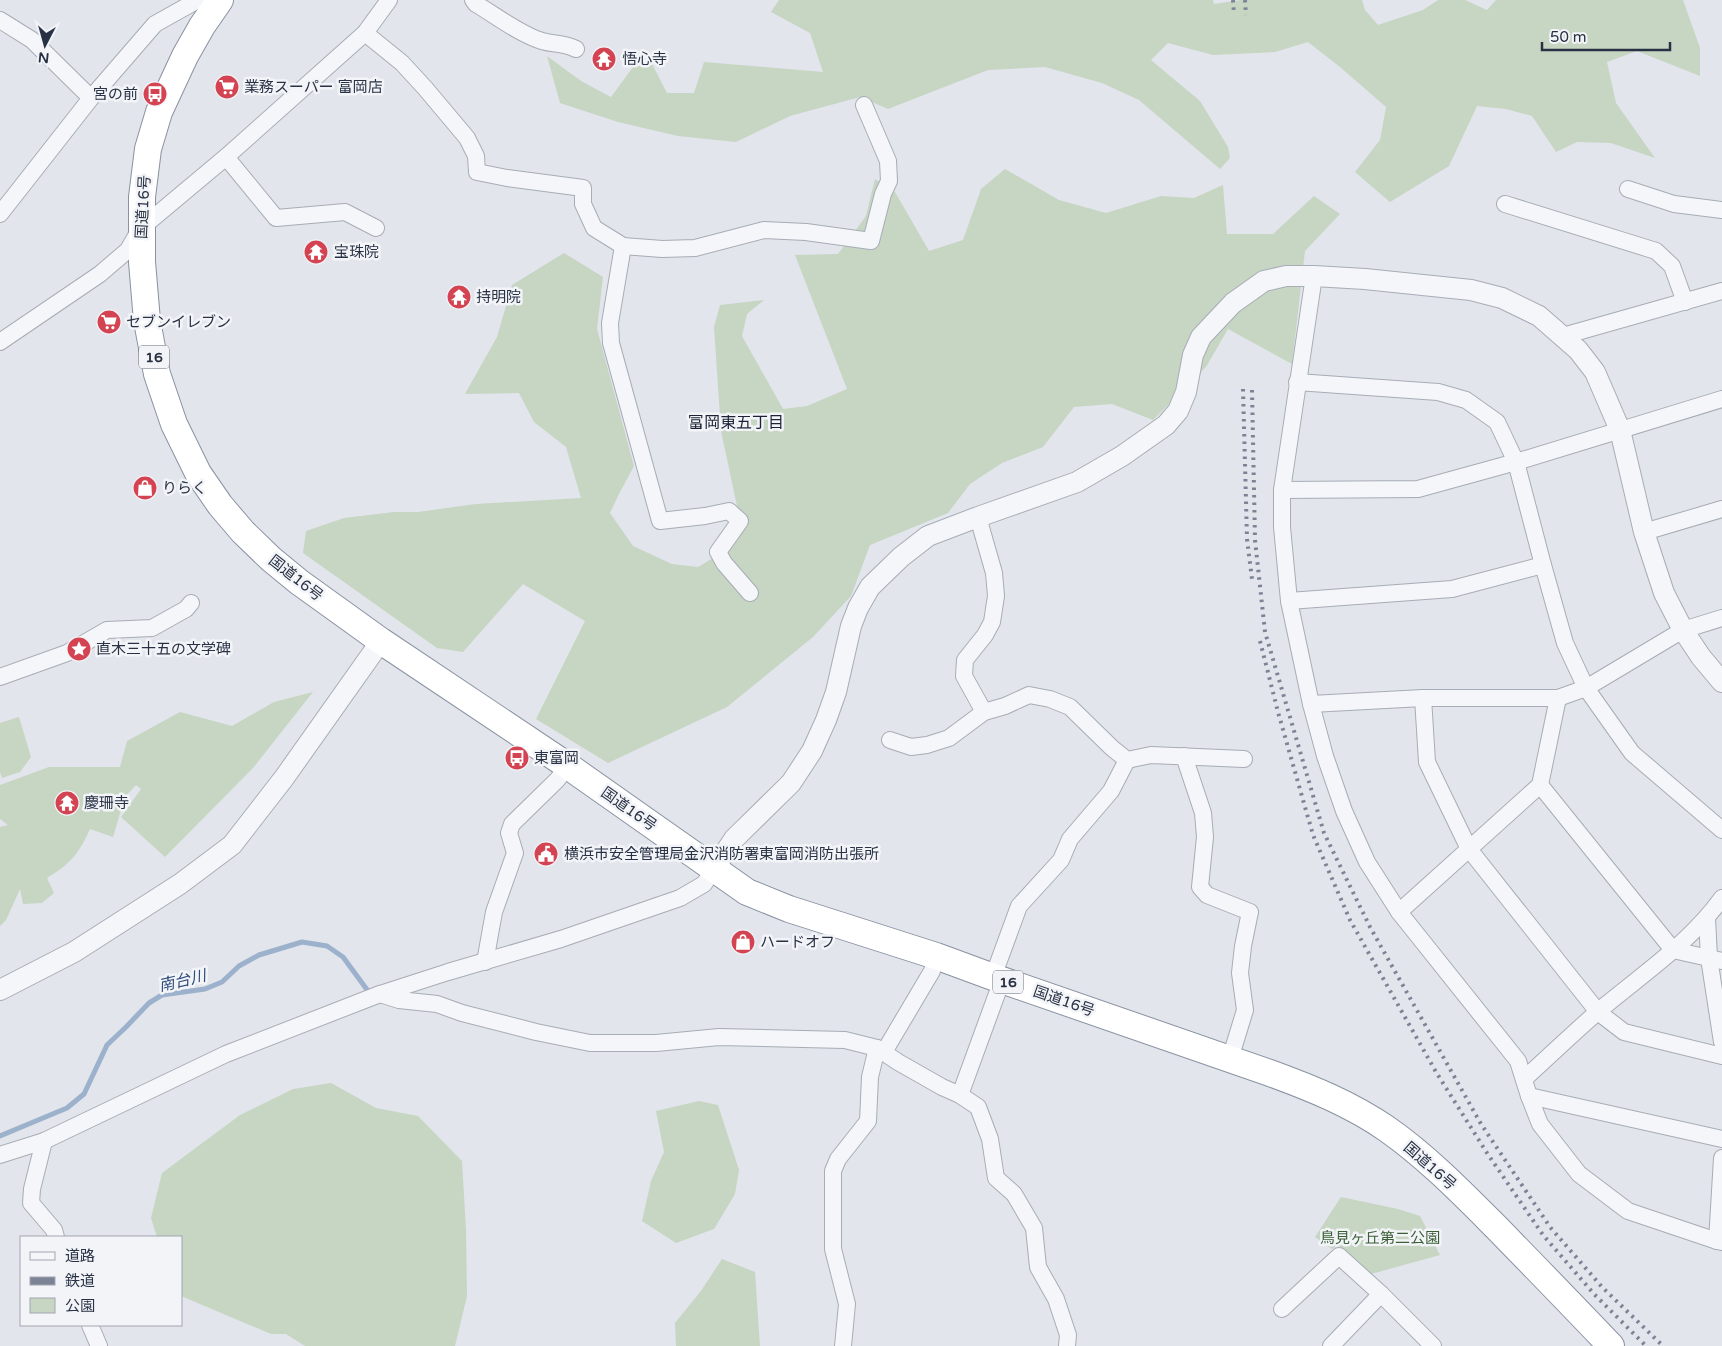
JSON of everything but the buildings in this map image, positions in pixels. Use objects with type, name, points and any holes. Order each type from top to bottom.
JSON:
[{"type":"highway","name":"国道16号","points":[[220,0],[185,56],[159,112],[148,149],[140,229],[148,320],[157,374],[174,424],[198,472],[220,505],[243,532],[299,582],[381,641],[568,766],[748,892],[790,909],[936,956],[1230,1059],[1316,1090],[1358,1111],[1387,1129],[1449,1180],[1611,1346]]},
{"type":"street","points":[[0,214],[91,98],[155,24],[198,0]]},
{"type":"street","points":[[472,0],[513,26],[542,41],[566,44],[576,49]]},
{"type":"street","points":[[0,340],[100,274],[128,250],[140,229],[226,157],[365,33],[383,3]]},
{"type":"street","points":[[0,20],[32,40],[91,98]]},
{"type":"street","points":[[0,20],[0,28]]},
{"type":"street","points":[[365,33],[402,63],[467,138],[476,156],[477,172],[583,188],[583,204],[594,228],[623,246],[662,249],[695,248],[764,230],[806,232],[871,241],[883,194],[889,181],[888,161],[864,105]]},
{"type":"street","points":[[226,157],[276,218],[345,212],[376,228]]},
{"type":"street","points":[[1628,189],[1674,204],[1722,210]]},
{"type":"street","points":[[1505,204],[1656,251],[1672,266],[1685,302]]},
{"type":"street","points":[[623,246],[610,323],[611,343],[660,521],[705,516],[729,511],[740,521],[718,552],[724,563],[750,593]]},
{"type":"street","points":[[0,1155],[44,1141],[226,1054],[380,994],[561,939],[680,898],[704,884],[734,839],[791,783],[812,751],[836,692],[851,626],[858,608],[870,587],[901,557],[928,536],[1077,482],[1130,451],[1166,425],[1178,411],[1186,392],[1193,355],[1201,337],[1233,303],[1264,281],[1286,276],[1314,276],[1471,290],[1502,298],[1539,316],[1563,336],[1578,350],[1595,372],[1620,430],[1644,532],[1664,593],[1683,630],[1701,657],[1722,682]]},
{"type":"street","points":[[1314,276],[1282,490],[1282,527],[1289,601],[1311,704],[1325,756],[1344,810],[1367,862],[1398,912],[1518,1061],[1528,1096],[1540,1124],[1579,1174],[1628,1211],[1720,1241],[1722,1158]]},
{"type":"street","points":[[1563,336],[1722,291]]},
{"type":"street","points":[[1297,382],[1438,392],[1466,400],[1497,422],[1516,462],[1542,565],[1565,643],[1586,688],[1632,753],[1722,830]]},
{"type":"street","points":[[1282,490],[1418,490],[1722,399]]},
{"type":"street","points":[[1644,532],[1722,510]]},
{"type":"street","points":[[978,517],[994,573],[996,596],[992,622],[986,635],[965,660],[964,676],[984,712]]},
{"type":"street","points":[[1289,601],[1452,589],[1542,565]]},
{"type":"street","points":[[0,677],[67,653],[106,630],[152,628],[186,609],[191,603]]},
{"type":"street","points":[[1311,704],[1423,698],[1558,698],[1586,688],[1683,630],[1722,618]]},
{"type":"street","points":[[0,990],[74,952],[180,884],[232,845],[284,778],[381,641]]},
{"type":"street","points":[[890,740],[912,746],[927,745],[949,738],[984,712],[1005,706],[1029,695],[1050,699],[1070,707],[1127,760]]},
{"type":"street","points":[[1423,698],[1427,762],[1469,849],[1598,1012],[1624,1032],[1722,1056]]},
{"type":"street","points":[[1398,912],[1540,786],[1558,698]]},
{"type":"street","points":[[1127,760],[1151,755],[1244,759]]},
{"type":"street","points":[[1184,756],[1203,813],[1205,837],[1200,887],[1207,895],[1250,912],[1240,973],[1245,1010],[1230,1059]]},
{"type":"street","points":[[960,1095],[1019,906],[1061,860],[1070,840],[1111,791],[1127,760]]},
{"type":"street","points":[[485,962],[494,912],[515,853],[508,833],[512,824],[557,780],[568,766]]},
{"type":"street","points":[[1540,786],[1673,950],[1715,959]]},
{"type":"street","points":[[1524,1079],[1598,1012],[1673,950],[1707,918],[1722,898]]},
{"type":"street","points":[[1707,918],[1715,959],[1722,1042]]},
{"type":"street","points":[[843,1346],[847,1304],[833,1249],[833,1171],[838,1159],[868,1121],[870,1077],[880,1050],[932,971],[936,956]]},
{"type":"street","points":[[380,994],[399,1000],[437,1004],[462,1013],[526,1030],[590,1043],[656,1043],[728,1038],[845,1040],[880,1050],[942,1087],[960,1095],[978,1108],[990,1139],[996,1178],[1014,1194],[1034,1228],[1038,1268],[1056,1299],[1068,1335],[1067,1346]]},
{"type":"street","points":[[1528,1096],[1722,1139]]},
{"type":"street","points":[[44,1141],[32,1189],[31,1203],[54,1230],[56,1236]]},
{"type":"street","points":[[1282,1309],[1339,1256],[1382,1294],[1433,1346]]},
{"type":"street","points":[[1331,1346],[1382,1294]]},
{"type":"street","points":[[90,1326],[99,1346]]},
{"type":"green space","points":[[779,0],[1213,0],[1214,4],[1241,0],[1362,0],[1365,10],[1378,25],[1423,10],[1438,0],[1465,0],[1487,10],[1496,0],[1683,0],[1700,48],[1700,76],[1637,51],[1607,62],[1616,103],[1655,158],[1611,143],[1577,142],[1556,152],[1532,116],[1506,109],[1477,106],[1449,166],[1390,202],[1355,172],[1380,140],[1386,107],[1308,42],[1275,52],[1213,55],[1168,43],[1151,60],[1200,101],[1228,147],[1230,158],[1220,169],[1139,100],[1102,83],[1045,67],[988,70],[888,109],[860,97],[790,116],[736,142],[678,136],[618,122],[560,103],[547,56],[581,81],[611,97],[633,67],[652,64],[667,93],[694,93],[704,62],[823,72],[810,33],[771,12]]},
{"type":"green space","points":[[1005,169],[1059,200],[1106,213],[1161,196],[1194,198],[1223,185],[1227,234],[1273,234],[1314,196],[1340,214],[1305,251],[1292,364],[1228,329],[1206,367],[1153,420],[1112,404],[1074,407],[1043,447],[1002,463],[970,484],[948,513],[870,545],[851,596],[813,637],[727,707],[608,763],[536,719],[585,621],[523,584],[463,652],[437,648],[303,553],[306,531],[344,518],[394,512],[418,512],[476,504],[581,498],[566,447],[534,422],[519,393],[465,394],[497,337],[512,285],[564,253],[603,277],[597,329],[634,466],[610,513],[633,546],[672,564],[698,567],[733,546],[737,506],[721,431],[714,327],[720,305],[764,300],[747,314],[742,336],[783,409],[807,406],[847,389],[795,255],[838,254],[866,216],[875,179],[895,192],[929,251],[963,240],[981,189]]},
{"type":"green space","points":[[313,692],[253,768],[165,857],[121,817],[141,789],[136,785],[125,797],[113,837],[90,829],[82,846],[73,858],[47,878],[54,893],[42,903],[23,904],[20,889],[6,920],[0,926],[0,827],[8,825],[0,819],[0,785],[49,767],[120,767],[127,741],[180,712],[232,726],[274,702]]},
{"type":"green space","points":[[19,717],[31,757],[20,772],[2,778],[0,772],[0,723]]},
{"type":"green space","points":[[331,1083],[376,1108],[418,1116],[462,1161],[467,1296],[455,1346],[305,1346],[286,1334],[271,1334],[182,1296],[182,1236],[157,1236],[151,1218],[162,1173],[240,1115],[293,1089]]},
{"type":"green space","points":[[699,1101],[718,1105],[739,1170],[735,1194],[714,1229],[676,1243],[642,1221],[651,1181],[664,1152],[656,1111]]},
{"type":"green space","name":"鳥見ヶ丘第二公園","points":[[1341,1197],[1398,1209],[1420,1216],[1440,1255],[1371,1274],[1338,1245],[1332,1249],[1315,1237]]},
{"type":"green space","points":[[722,1259],[755,1272],[760,1346],[676,1346],[675,1323],[701,1291]]},
{"type":"waterway","name":"南台川","points":[[0,1136],[67,1108],[84,1094],[107,1045],[149,1003],[162,995],[205,989],[222,982],[239,966],[259,955],[302,942],[327,946],[343,957],[368,991]]},
{"type":"railway","points":[[1233,0],[1234,14]]},
{"type":"railway","points":[[1245,0],[1246,15]]},
{"type":"railway","points":[[1243,389],[1247,539],[1252,579]]},
{"type":"railway","points":[[1252,390],[1255,540],[1265,632],[1324,833],[1370,927],[1481,1124],[1550,1227],[1602,1287],[1663,1346]]},
{"type":"railway","points":[[1260,641],[1313,835],[1350,920],[1436,1072],[1487,1153],[1543,1235],[1594,1294],[1646,1346]]},
{"type":"place","name":"悟心寺","points":[[604,59]]},
{"type":"place","name":"業務スーパー 富岡店","points":[[227,87]]},
{"type":"place","name":"宮の前","points":[[155,94]]},
{"type":"place","name":"宝珠院","points":[[316,252]]},
{"type":"place","name":"持明院","points":[[459,297]]},
{"type":"place","name":"セブンイレブン","points":[[109,322]]},
{"type":"place","name":"りらく","points":[[145,488]]},
{"type":"place","name":"直木三十五の文学碑","points":[[79,649]]},
{"type":"place","name":"東富岡","points":[[517,758]]},
{"type":"place","name":"慶珊寺","points":[[67,803]]},
{"type":"place","name":"横浜市安全管理局金沢消防署東富岡消防出張所","points":[[546,854]]},
{"type":"place","name":"ハードオフ","points":[[743,942]]},
{"type":"district","name":"富岡東五丁目","points":[[736,422]]}]
